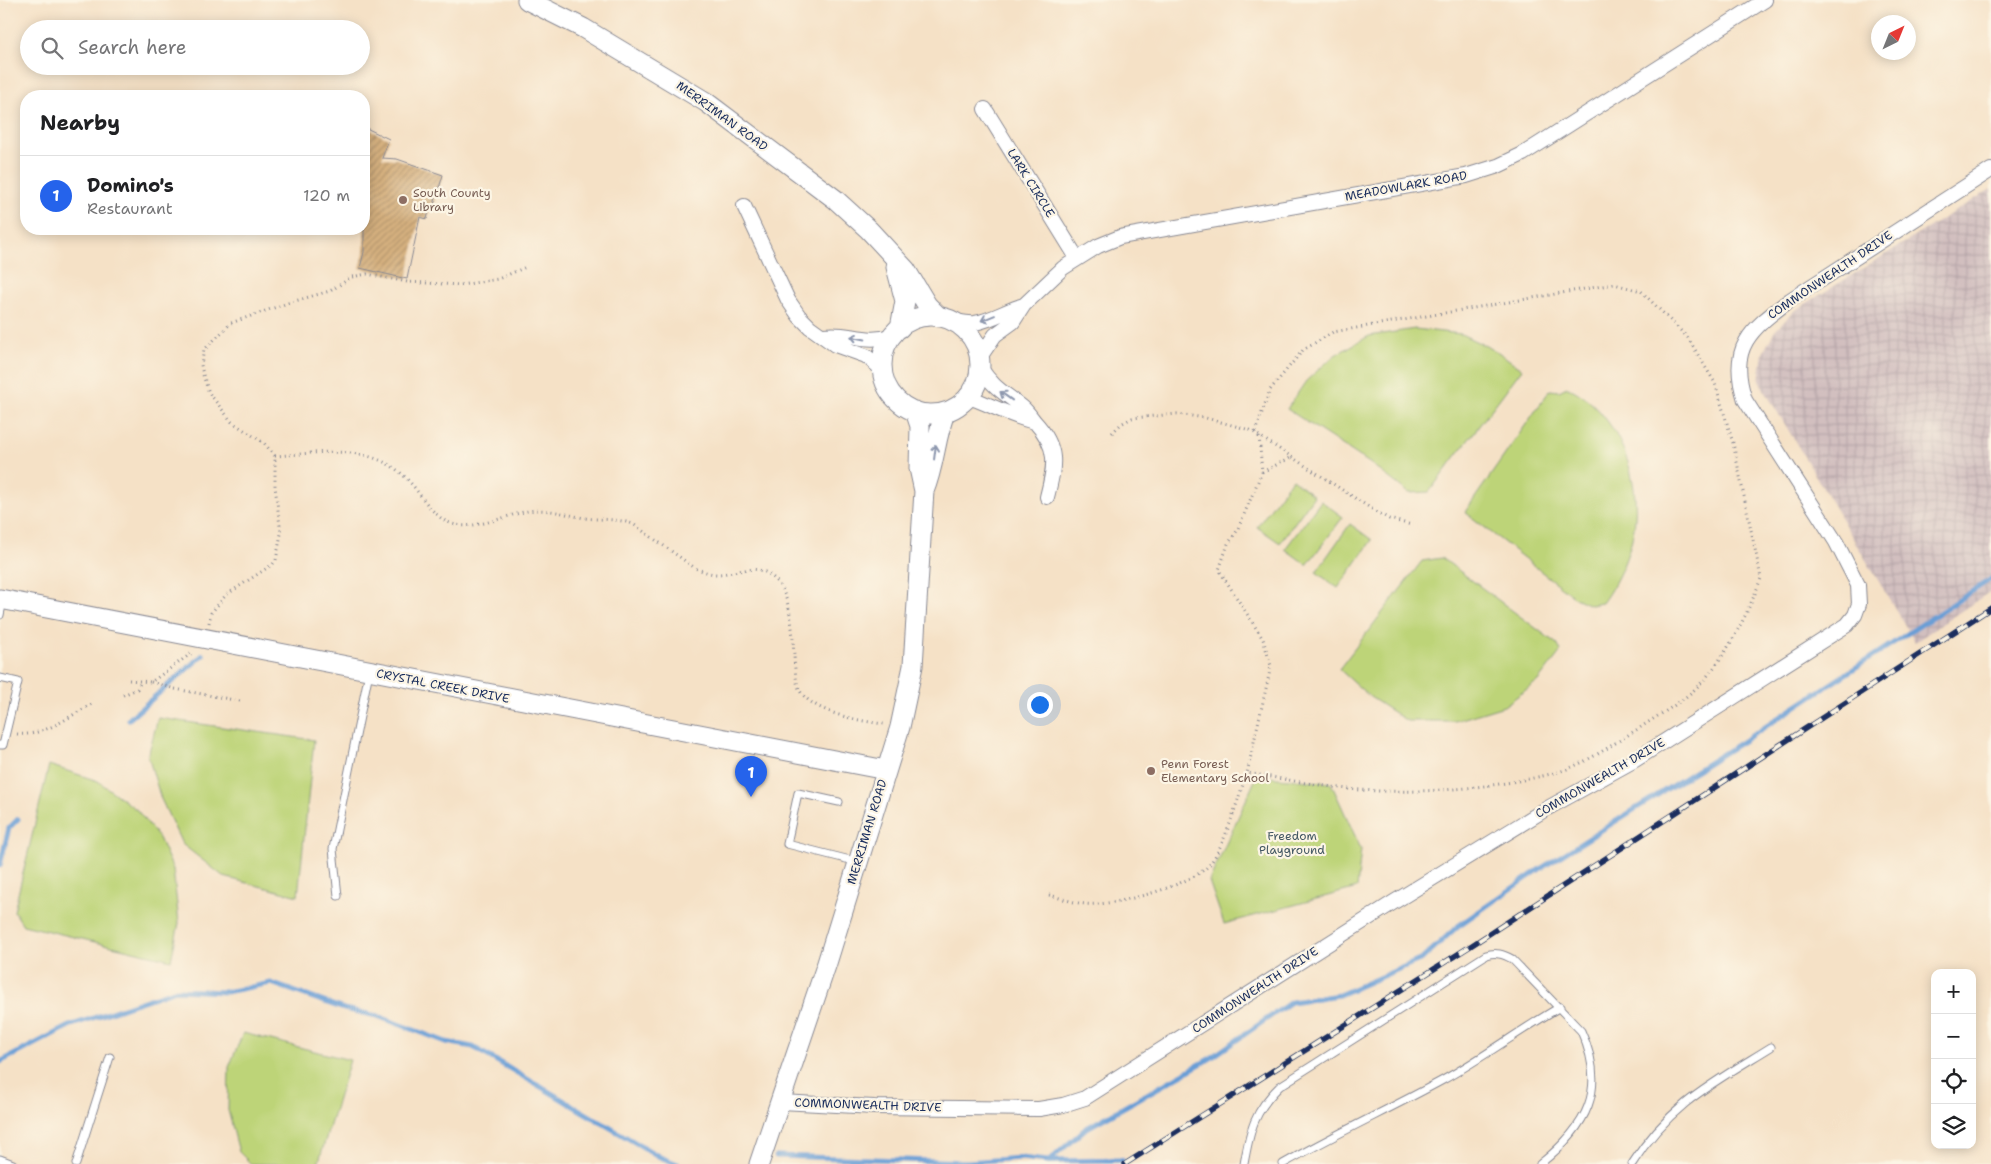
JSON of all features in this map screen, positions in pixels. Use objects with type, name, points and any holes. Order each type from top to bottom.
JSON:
[{"type":"main road","name":"MERRIMAN ROAD","points":[[527,0],[583,28],[706,102],[854,215],[895,261],[906,270],[927,305],[945,319]]},
{"type":"main road","points":[[895,261],[896,275],[905,301],[896,332],[883,358],[886,383],[902,405],[915,411],[930,414],[945,413],[958,407],[969,397],[975,388],[980,362],[970,335],[945,319],[918,318],[896,332]]},
{"type":"main road","name":"MERRIMAN ROAD","points":[[759,1164],[781,1102],[900,727],[913,666],[924,490],[919,468],[920,426],[915,411]]},
{"type":"main road","name":"MERRIMAN ROAD","points":[[924,490],[933,469],[937,432],[945,413]]},
{"type":"main road","name":"CRYSTAL CREEK DRIVE","points":[[1,604],[205,638],[369,672],[886,770]]},
{"type":"street","name":"MEADOWLARK ROAD","points":[[980,362],[989,341],[1013,322],[1024,305],[1077,258],[1098,246],[1120,237],[1466,176],[1498,166],[1523,154],[1765,0]]},
{"type":"street","name":"LARK CIRCLE","points":[[985,109],[1077,258]]},
{"type":"street","name":"COMMONWEALTH DRIVE","points":[[781,1102],[874,1107],[1039,1109],[1085,1098],[1394,902],[1546,809],[1635,760],[1847,625],[1855,616],[1859,604],[1858,585],[1836,542],[1745,400],[1739,382],[1742,351],[1749,336],[1758,324],[1790,300],[1991,170]]},
{"type":"street","points":[[744,206],[788,300],[810,327],[824,335],[835,345],[866,356],[883,370]]},
{"type":"street","name":"MEADOWLARK ROAD","points":[[945,319],[972,323],[1024,305]]},
{"type":"street","points":[[824,335],[838,333],[856,338],[879,340],[896,332]]},
{"type":"street","points":[[980,362],[997,389],[1023,407],[1047,434],[1053,450],[1054,470],[1047,497]]},
{"type":"street","points":[[969,397],[993,405],[1018,418],[1036,422]]},
{"type":"lane","points":[[338,896],[333,849],[369,672]]},
{"type":"lane","points":[[0,678],[18,682],[7,732],[3,745],[0,745]]},
{"type":"lane","points":[[839,802],[798,794],[787,844],[858,862]]},
{"type":"lane","points":[[1244,1164],[1249,1132],[1256,1115],[1267,1099],[1280,1086],[1486,955],[1503,954],[1512,959],[1560,1007],[1581,1031],[1587,1044],[1592,1093],[1582,1121],[1570,1136],[1540,1164]]},
{"type":"lane","points":[[1283,1164],[1328,1138],[1449,1076],[1515,1033],[1560,1007]]},
{"type":"lane","points":[[1632,1164],[1646,1142],[1682,1104],[1771,1047]]},
{"type":"lane","points":[[76,1164],[110,1057]]},
{"type":"lane","points":[[0,1159],[13,1164]]},
{"type":"path","points":[[151,682],[200,648],[205,638],[211,613],[235,587],[260,574],[276,560],[281,534],[275,486],[275,456],[264,443],[232,422],[210,393],[201,365],[204,350],[231,324],[288,303],[320,295],[338,287],[352,277],[367,274],[407,282],[461,285],[498,279],[526,267]]},
{"type":"path","points":[[1247,773],[1341,788],[1410,792],[1502,782],[1559,771],[1608,748],[1666,710],[1699,685],[1718,661],[1737,629],[1754,598],[1761,578],[1733,443],[1715,383],[1688,338],[1640,291],[1614,284],[1333,332],[1303,350],[1270,390],[1255,432]]},
{"type":"path","points":[[1112,433],[1121,424],[1132,418],[1177,414],[1206,418],[1255,432],[1375,511],[1389,519],[1412,525]]},
{"type":"path","points":[[1049,895],[1086,904],[1130,900],[1194,876],[1208,866],[1217,854],[1247,773],[1271,666],[1263,639],[1219,570],[1228,544],[1237,532],[1262,472],[1259,436]]},
{"type":"path","points":[[275,456],[345,453],[375,457],[407,479],[439,517],[458,526],[471,526],[530,511],[547,510],[583,518],[621,520],[632,524],[695,568],[706,572],[724,574],[751,569],[767,574],[780,586],[789,608],[797,680],[803,695],[811,702],[860,721],[900,727]]},
{"type":"path","points":[[1262,472],[1292,457]]},
{"type":"path","points":[[129,680],[151,682],[175,689],[240,701]]},
{"type":"path","points":[[123,695],[137,689],[141,682]]},
{"type":"path","points":[[7,732],[26,735],[43,730],[94,703]]},
{"type":"shaded area","points":[[1991,189],[1991,591],[1915,642],[1759,381],[1763,353],[1774,332],[1794,311]]},
{"type":"green space","points":[[1415,329],[1461,334],[1498,352],[1522,369],[1429,492],[1409,493],[1371,464],[1287,409],[1306,381],[1335,355],[1369,336]]},
{"type":"green space","points":[[1567,387],[1584,397],[1610,425],[1628,461],[1633,481],[1635,519],[1628,552],[1614,584],[1602,603],[1590,605],[1575,598],[1465,512],[1550,390],[1559,391]]},
{"type":"green space","points":[[1292,479],[1314,496],[1280,543],[1257,527]]},
{"type":"green space","points":[[1321,501],[1343,517],[1307,565],[1285,549]]},
{"type":"green space","points":[[1350,524],[1372,540],[1338,588],[1316,572]]},
{"type":"green space","points":[[1442,558],[1557,644],[1561,651],[1538,681],[1504,706],[1455,721],[1407,721],[1370,697],[1339,669],[1422,561]]},
{"type":"green space","points":[[158,718],[314,740],[298,896],[224,877],[182,844],[161,799],[148,756]]},
{"type":"green space","points":[[49,765],[98,781],[137,810],[159,838],[173,869],[179,923],[171,960],[23,925],[14,911]]},
{"type":"green space","name":"Freedom Playground","points":[[1257,776],[1331,783],[1361,849],[1357,888],[1224,924],[1209,881]]},
{"type":"green space","points":[[243,1033],[350,1060],[318,1164],[251,1164],[239,1152],[228,1110],[229,1067]]},
{"type":"building","name":"South County Library","points":[[370,130],[389,139],[382,158],[397,159],[443,175],[433,208],[430,207],[427,219],[420,217],[407,279],[360,268],[364,252],[364,235],[370,235]]},
{"type":"waterway","points":[[1049,1161],[1085,1129],[1211,1058],[1291,1002],[1339,995],[1422,959],[1458,926],[1540,869],[1748,738],[1991,579]]},
{"type":"waterway","points":[[129,719],[203,655]]},
{"type":"waterway","points":[[0,865],[9,828],[18,819]]},
{"type":"waterway","points":[[0,1062],[69,1026],[176,990],[226,992],[271,983],[344,1009],[377,1016],[446,1042],[473,1047],[660,1157],[678,1164]]},
{"type":"waterway","points":[[776,1156],[968,1162],[1020,1158],[1049,1161],[1122,1160]]},
{"type":"railway","points":[[1125,1164],[1469,947],[1991,608]]},
{"type":"place","name":"South County Library","points":[[403,200]]},
{"type":"place","name":"Penn Forest Elementary School","points":[[1151,771]]},
{"type":"place","name":"Domino's","points":[[751,797]]}]
